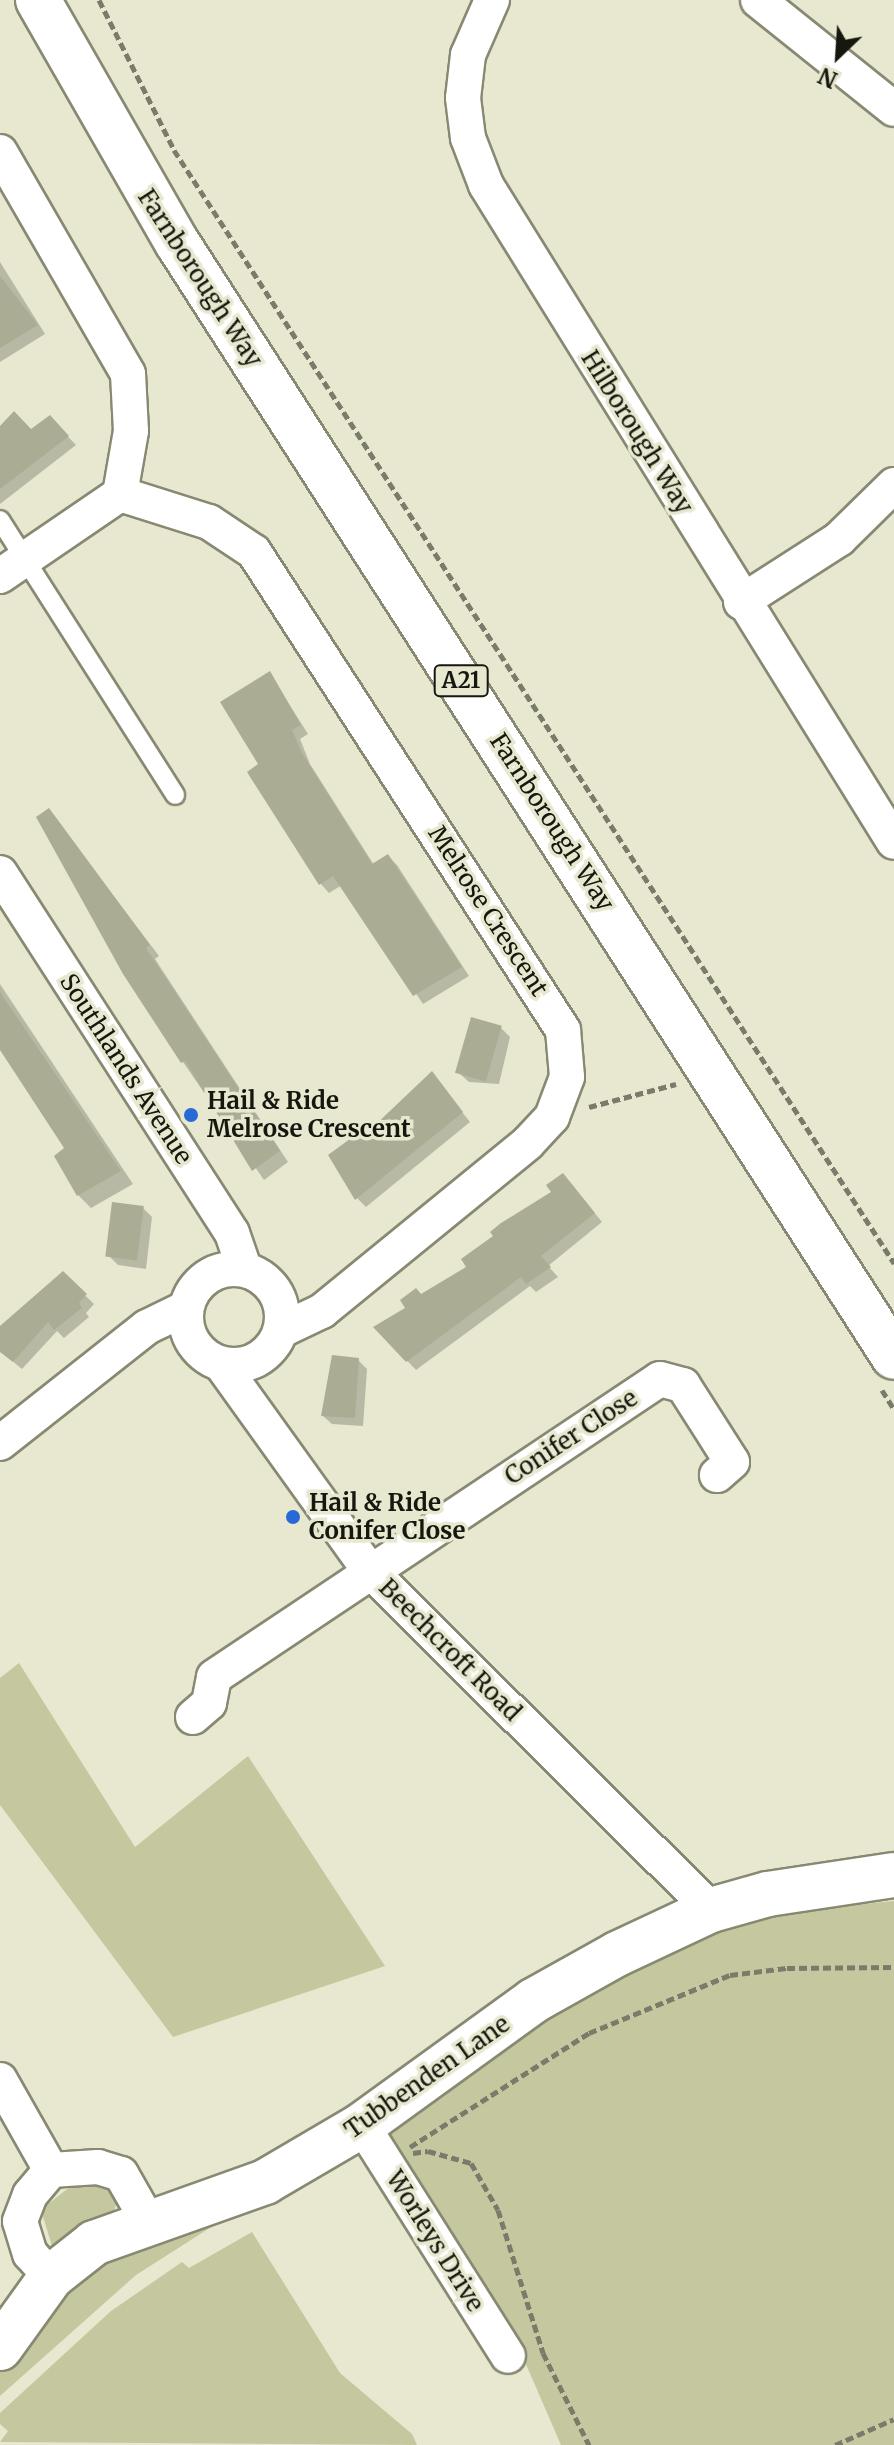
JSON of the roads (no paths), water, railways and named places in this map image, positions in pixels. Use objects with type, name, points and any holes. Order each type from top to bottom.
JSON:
[{"type":"main road","name":"Farnborough Way","points":[[38,0],[169,231],[894,1357]]},
{"type":"main road","name":"Tubbenden Lane","points":[[0,2348],[51,2277],[94,2243],[265,2182],[380,2146],[533,2001],[711,1910],[768,1894],[894,1875]]},
{"type":"street","name":"Hilborough Way","points":[[492,0],[474,36],[464,76],[464,118],[476,161],[498,206],[741,602],[894,842]]},
{"type":"street","points":[[758,0],[894,109]]},
{"type":"street","points":[[0,152],[128,374],[131,431],[120,494],[12,568]]},
{"type":"street","points":[[741,602],[839,539],[894,485]]},
{"type":"street","name":"Melrose Crescent","points":[[120,494],[209,522],[254,552],[563,1030],[567,1077],[552,1117],[528,1143],[322,1311],[282,1330]]},
{"type":"street","name":"Southlands Avenue","points":[[0,873],[232,1233],[244,1268]]},
{"type":"street","points":[[0,1443],[147,1327],[184,1309],[197,1285],[219,1269],[244,1268],[267,1282],[282,1305],[282,1330],[267,1354],[245,1364],[221,1364],[196,1343],[184,1309]]},
{"type":"street","name":"Beechcroft Road","points":[[221,1364],[369,1570],[711,1910]]},
{"type":"street","name":"Conifer Close","points":[[369,1570],[660,1379],[683,1385],[732,1462],[717,1475]]},
{"type":"street","points":[[193,1717],[209,1703],[214,1677],[369,1570]]},
{"type":"street","points":[[0,2080],[51,2170]]},
{"type":"street","name":"Worleys Drive","points":[[380,2146],[508,2356]]},
{"type":"street","points":[[51,2277],[30,2254],[20,2221],[30,2195],[51,2170],[98,2167],[121,2174],[149,2223]]},
{"type":"lane","points":[[0,520],[12,568],[175,795]]},
{"type":"place","name":"Hail & Ride Melrose Crescent","points":[[191,1115]]},
{"type":"place","name":"Hail & Ride Conifer Close","points":[[293,1517]]}]
